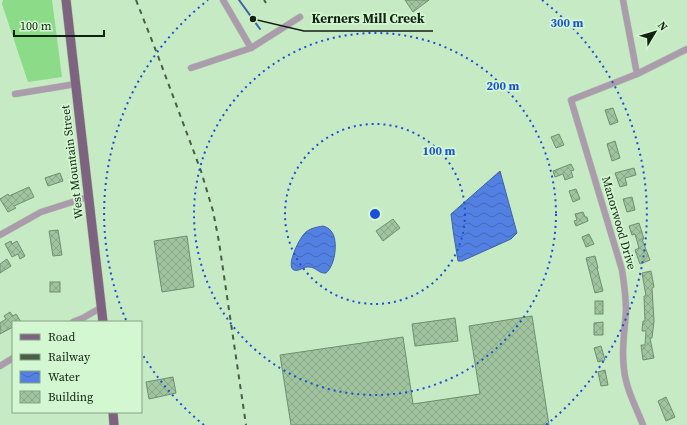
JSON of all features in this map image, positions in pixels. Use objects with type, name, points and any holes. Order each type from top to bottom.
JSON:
[{"type":"main road","name":"West Mountain Street","points":[[66,0],[103,321]]},
{"type":"main road","points":[[113,413],[114,425]]},
{"type":"street","points":[[223,0],[251,48]]},
{"type":"street","points":[[623,0],[636,74],[687,49]]},
{"type":"street","points":[[191,68],[251,48],[300,16]]},
{"type":"street","name":"Manorwood Drive","points":[[636,74],[571,100],[622,270],[626,311],[623,350],[624,369],[628,386],[643,425]]},
{"type":"street","points":[[15,94],[76,84]]},
{"type":"street","points":[[0,235],[41,212],[88,197]]},
{"type":"street","points":[[76,321],[102,307]]},
{"type":"street","points":[[0,366],[12,359]]},
{"type":"green space","points":[[3,0],[52,0],[62,77],[28,82],[2,4]]},
{"type":"water","points":[[500,171],[517,233],[511,239],[462,261],[458,261],[451,214]]},
{"type":"water","points":[[323,226],[330,230],[335,240],[334,259],[329,270],[324,273],[314,268],[305,267],[294,270],[291,263],[294,251],[300,239],[308,231]]},
{"type":"building","points":[[405,0],[429,0],[413,12]]},
{"type":"building","points":[[613,108],[618,122],[610,125],[605,110]]},
{"type":"building","points":[[559,134],[564,145],[556,148],[551,137]]},
{"type":"building","points":[[615,141],[620,158],[612,161],[607,144]]},
{"type":"building","points":[[571,164],[574,170],[571,171],[573,177],[565,180],[563,174],[555,177],[553,171]]},
{"type":"building","points":[[634,168],[636,175],[625,178],[627,185],[620,187],[615,173]]},
{"type":"building","points":[[60,173],[63,181],[48,186],[45,178]]},
{"type":"building","points":[[29,187],[34,197],[14,206],[16,208],[8,212],[0,199],[8,194],[9,196]]},
{"type":"building","points":[[576,189],[580,199],[573,202],[569,191]]},
{"type":"building","points":[[632,197],[635,210],[627,212],[623,199]]},
{"type":"building","points":[[583,212],[588,221],[576,226],[574,221],[577,220],[575,214]]},
{"type":"building","points":[[393,219],[400,228],[383,241],[376,231]]},
{"type":"building","points":[[639,223],[644,239],[642,239],[650,260],[640,264],[635,250],[639,248],[635,234],[632,235],[629,226]]},
{"type":"building","points":[[58,230],[62,255],[53,256],[49,231]]},
{"type":"building","points":[[589,234],[594,244],[586,247],[582,237]]},
{"type":"building","points":[[187,236],[194,287],[162,292],[154,241]]},
{"type":"building","points":[[11,241],[12,244],[17,241],[25,256],[20,259],[18,254],[12,257],[5,244]]},
{"type":"building","points":[[595,256],[603,291],[595,293],[586,258]]},
{"type":"building","points":[[7,259],[11,266],[0,273],[0,264]]},
{"type":"building","points":[[651,271],[654,287],[652,288],[654,321],[652,338],[650,338],[654,358],[643,360],[641,345],[645,345],[646,331],[642,331],[643,321],[645,321],[644,296],[646,296],[642,273]]},
{"type":"building","points":[[50,282],[60,282],[60,292],[50,292]]},
{"type":"building","points":[[595,301],[603,301],[603,314],[595,314]]},
{"type":"building","points":[[10,312],[13,316],[16,314],[20,321],[12,321],[12,328],[0,334],[0,323],[6,319],[4,316]]},
{"type":"building","points":[[532,316],[549,425],[291,425],[280,355],[403,337],[413,404],[480,394],[469,326]]},
{"type":"building","points":[[455,318],[458,341],[415,346],[412,324]]},
{"type":"building","points":[[603,322],[603,335],[594,335],[594,323]]},
{"type":"building","points":[[601,346],[605,360],[598,362],[594,348]]},
{"type":"building","points":[[605,370],[608,385],[601,386],[598,372]]},
{"type":"building","points":[[173,377],[176,393],[149,399],[146,382]]},
{"type":"building","points":[[666,397],[675,417],[666,421],[658,401]]},
{"type":"waterway","points":[[239,0],[260,29]]},
{"type":"railway","points":[[136,0],[201,171],[213,211],[219,242],[246,425]]},
{"type":"place","name":"Kerners Mill Creek","points":[[253,19]]}]
